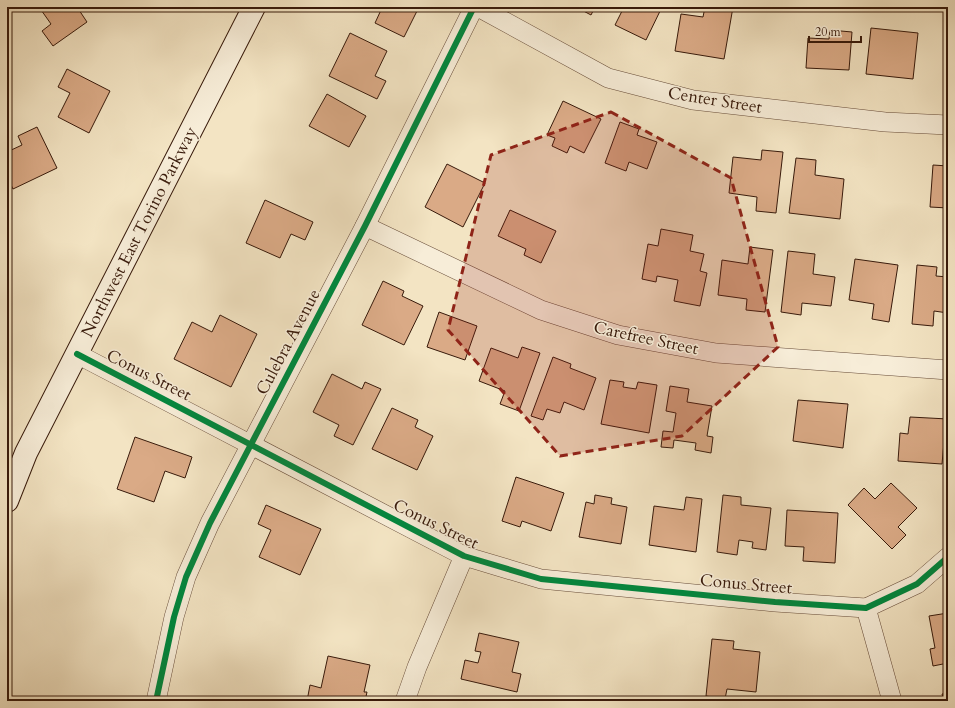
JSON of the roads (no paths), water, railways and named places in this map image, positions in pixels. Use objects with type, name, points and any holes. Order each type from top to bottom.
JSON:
[{"type":"street","name":"Northwest East Torino Parkway","points":[[7,501],[26,453],[254,7]]},
{"type":"street","name":"Culebra Avenue","points":[[156,701],[174,617],[186,577],[210,523],[364,226],[474,7]]},
{"type":"street","name":"Center Street","points":[[478,7],[608,78],[693,100],[886,122],[948,125]]},
{"type":"street","name":"Carefree Street","points":[[364,226],[541,310],[618,335],[716,353],[948,370]]},
{"type":"street","name":"Conus Street","points":[[77,354],[464,556],[541,579],[775,602],[866,608]]},
{"type":"street","points":[[405,701],[417,667],[464,556]]},
{"type":"street","points":[[892,701],[866,608],[917,584],[948,556]]}]
